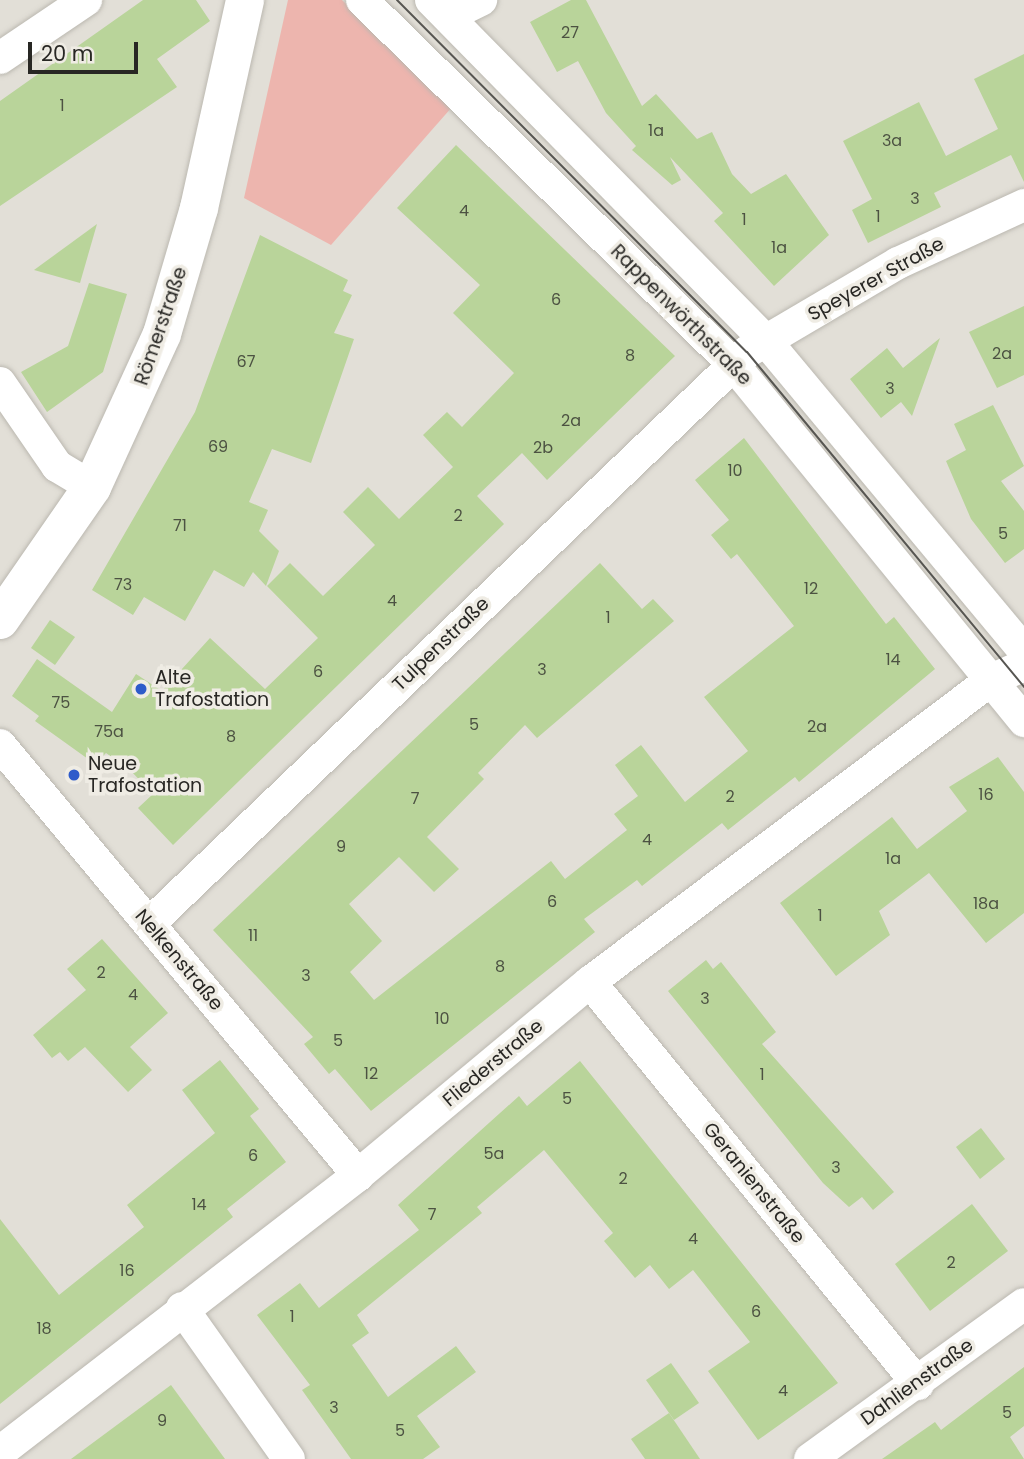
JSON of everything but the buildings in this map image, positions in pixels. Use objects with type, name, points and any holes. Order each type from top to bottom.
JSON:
[{"type":"street","points":[[0,58],[86,0]]},
{"type":"street","name":"Römerstraße","points":[[0,620],[92,487],[162,334],[200,208],[244,0]]},
{"type":"street","name":"Rappenwörthstraße","points":[[362,0],[733,364],[1024,721]]},
{"type":"street","points":[[439,8],[481,0]]},
{"type":"street","name":"Rappenwörthstraße","points":[[439,8],[766,341],[1024,651]]},
{"type":"street","name":"Speyerer Straße","points":[[733,364],[766,341],[898,263],[1024,205]]},
{"type":"street","name":"Tulpenstraße","points":[[149,923],[733,364]]},
{"type":"street","points":[[0,383],[57,466],[92,487]]},
{"type":"street","name":"Fliederstraße","points":[[0,1452],[182,1308],[358,1175],[590,982],[992,680],[1024,665]]},
{"type":"street","name":"Nelkenstraße","points":[[0,745],[358,1175]]},
{"type":"street","name":"Geranienstraße","points":[[590,982],[918,1384]]},
{"type":"street","name":"Dahlienstraße","points":[[810,1459],[918,1384],[1024,1304]]},
{"type":"street","points":[[182,1308],[289,1459]]},
{"type":"shaded area","points":[[288,0],[342,0],[452,107],[331,245],[244,198]]},
{"type":"tram line","points":[[397,0],[747,352],[1024,687]]},
{"type":"place","name":"Alte Trafostation","points":[[141,689]]},
{"type":"place","name":"Neue Trafostation","points":[[74,775]]}]
